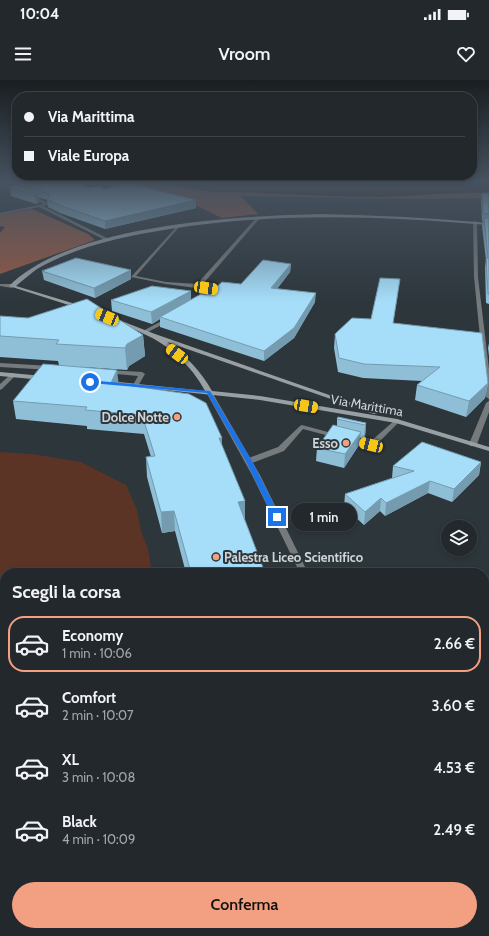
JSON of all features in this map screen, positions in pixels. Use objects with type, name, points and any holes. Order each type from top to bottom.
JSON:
[{"type":"main road","points":[[12,286],[36,268],[72,252],[109,240],[179,225],[204,222]]},
{"type":"main road","points":[[475,222],[489,224]]},
{"type":"main road","points":[[12,286],[88,309]]},
{"type":"main road","points":[[109,318],[154,336],[398,421]]},
{"type":"main road","points":[[154,336],[189,363],[203,379],[209,392]]},
{"type":"main road","points":[[0,374],[51,378]]},
{"type":"main road","name":"Via Marittima","points":[[105,383],[260,398],[398,421],[489,449]]},
{"type":"street","points":[[72,222],[109,240]]},
{"type":"street","points":[[198,286],[255,222]]},
{"type":"street","points":[[475,222],[476,277],[489,397]]},
{"type":"street","points":[[179,225],[133,277],[214,289],[203,298]]},
{"type":"street","points":[[0,284],[12,286]]},
{"type":"street","points":[[144,332],[174,316]]},
{"type":"street","points":[[1,367],[57,369]]},
{"type":"street","points":[[103,372],[142,374],[136,385]]},
{"type":"street","points":[[0,388],[13,375]]},
{"type":"street","points":[[209,392],[249,461],[302,568]]},
{"type":"street","points":[[473,444],[489,404]]},
{"type":"street","points":[[249,461],[281,449],[302,427],[371,445],[398,421]]},
{"type":"shaded area","points":[[0,222],[61,222],[88,234],[95,240],[0,274],[0,233],[5,227],[0,226]]},
{"type":"shaded area","points":[[0,452],[32,454],[81,462],[126,485],[137,510],[141,531],[148,549],[151,568],[0,568]]},
{"type":"building","points":[[484,222],[489,222],[489,294],[486,258],[488,258]]},
{"type":"building","points":[[76,258],[131,270],[94,288],[42,271]]},
{"type":"building","points":[[263,260],[291,264],[271,288],[316,293],[294,328],[264,351],[160,317],[201,294],[207,295],[222,282],[241,284]]},
{"type":"building","points":[[380,278],[400,279],[393,323],[482,333],[488,383],[469,401],[417,385],[440,367],[364,364],[339,358],[335,334],[352,318],[371,319]]},
{"type":"building","points":[[152,286],[191,291],[151,312],[111,300]]},
{"type":"building","points":[[87,299],[143,335],[127,344],[125,348],[56,344],[59,340],[0,336],[0,316],[28,318]]},
{"type":"building","points":[[43,364],[117,370],[111,383],[189,394],[206,403],[222,438],[219,438],[245,501],[238,502],[263,568],[190,568],[174,511],[161,512],[146,457],[155,456],[142,415],[85,410],[87,407],[13,401]]},
{"type":"building","points":[[338,417],[366,423],[365,425],[337,419]]},
{"type":"building","points":[[333,425],[361,432],[345,454],[317,448]]},
{"type":"building","points":[[422,442],[481,462],[454,489],[430,481],[386,503],[381,498],[365,512],[345,494],[414,471],[393,466]]},
{"type":"place","name":"Dolce Notte","points":[[177,417]]},
{"type":"place","name":"Esso","points":[[346,443]]},
{"type":"place","name":"Palestra Liceo Scientifico","points":[[216,557]]},
{"type":"route","points":[[90,382],[209,392],[249,461],[277,517]]}]
